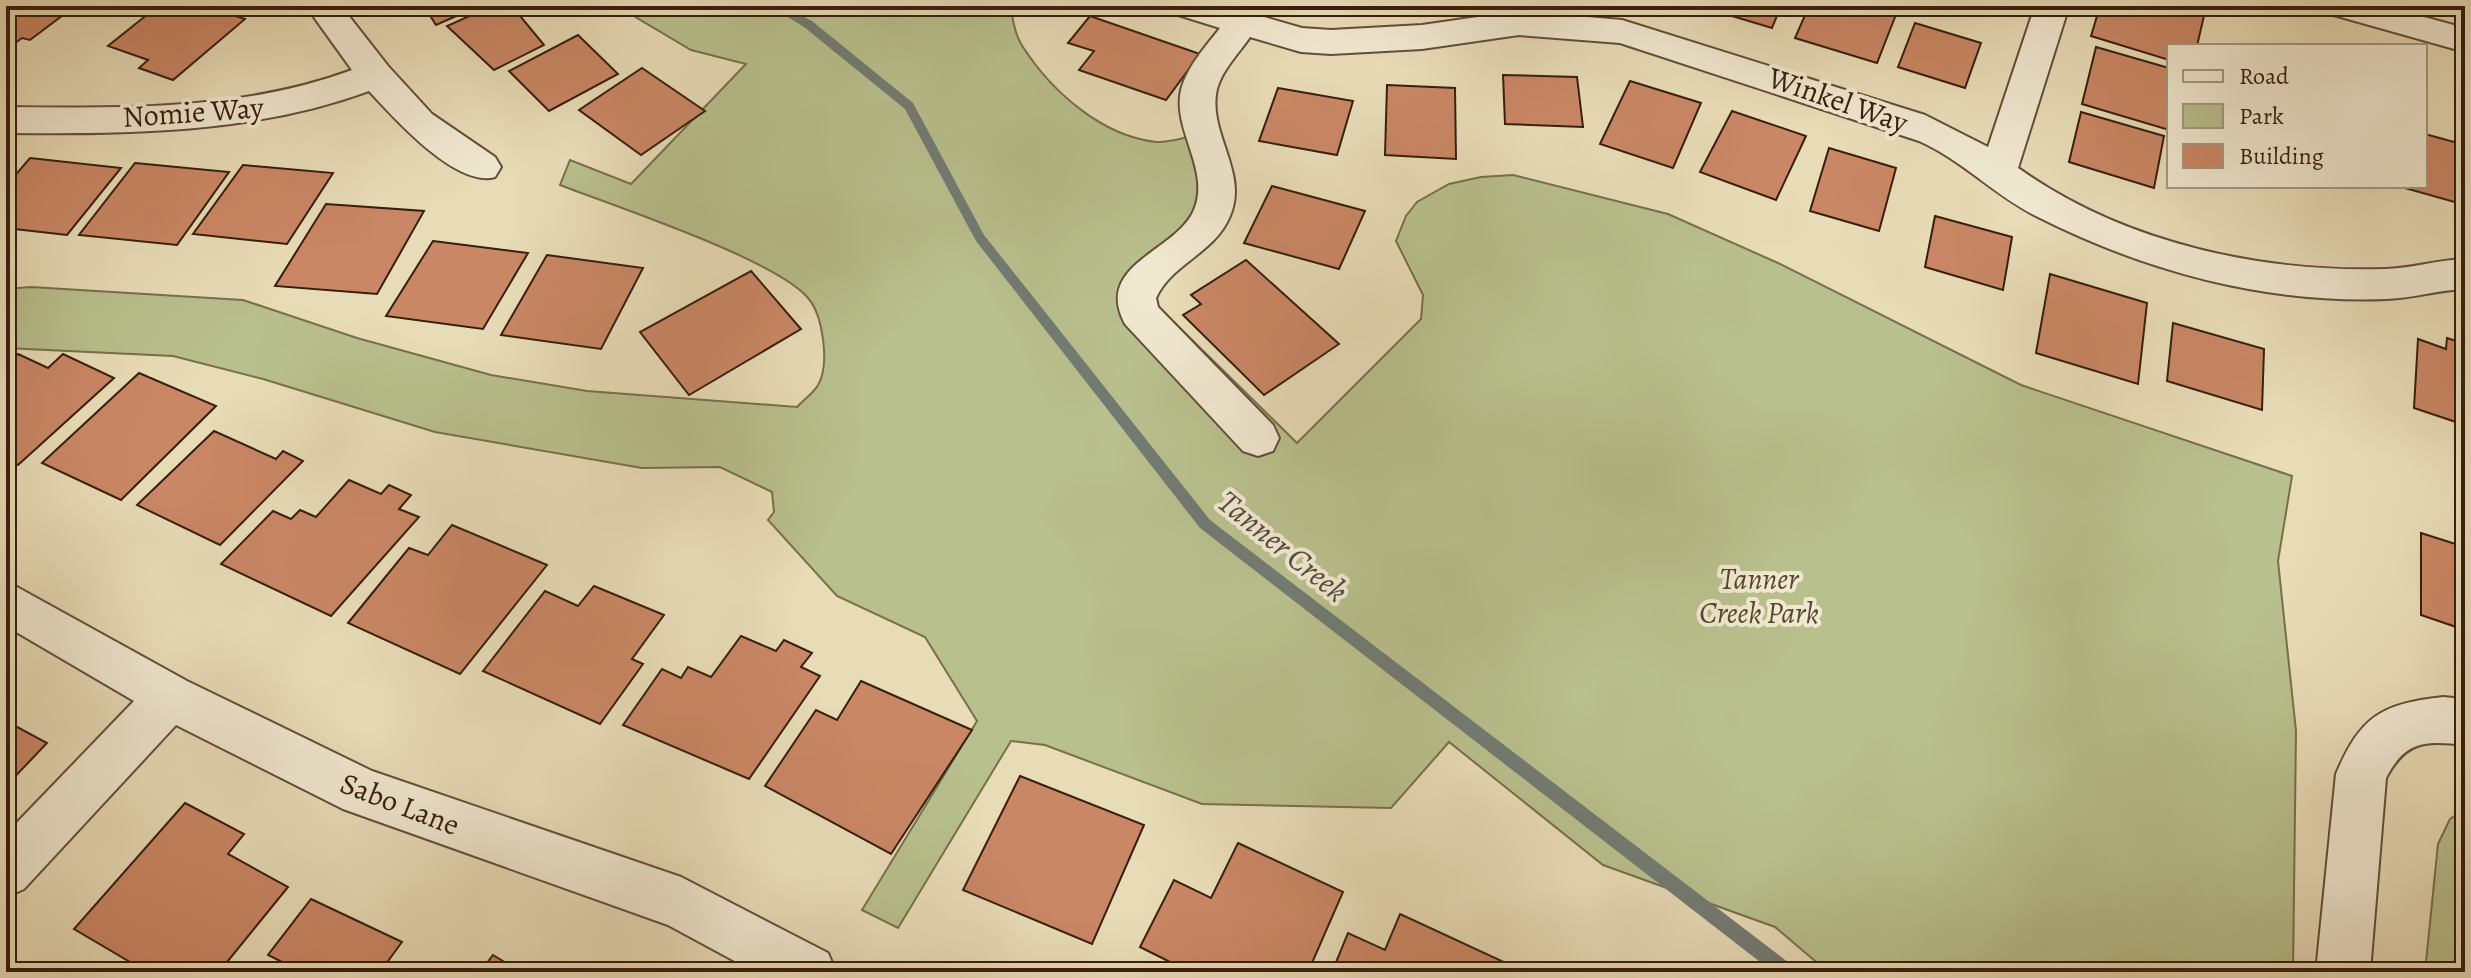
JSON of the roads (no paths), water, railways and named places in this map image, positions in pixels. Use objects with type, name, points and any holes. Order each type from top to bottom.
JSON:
[{"type":"street","points":[[323,6],[375,75],[419,123],[482,167]]},
{"type":"street","name":"Winkel Way","points":[[1187,6],[1301,40],[1331,42],[1418,38],[1554,15],[1639,35],[1810,90],[1951,141],[2045,205],[2128,241],[2250,275],[2388,284],[2465,274]]},
{"type":"street","points":[[1998,173],[2052,6]]},
{"type":"street","points":[[2342,6],[2463,29]]},
{"type":"street","points":[[1241,24],[1199,88],[1200,116],[1216,176],[1216,201],[1208,221],[1189,246],[1146,280],[1136,298],[1139,313],[1258,438]]},
{"type":"street","name":"Nomie Way","points":[[6,120],[210,117],[312,99],[375,75]]},
{"type":"street","name":"Sabo Lane","points":[[6,602],[170,697],[361,792],[681,903],[809,972]]},
{"type":"street","points":[[6,871],[170,697]]},
{"type":"street","points":[[2343,972],[2361,774],[2378,743],[2405,724],[2443,720],[2465,722]]},
{"type":"waterway","name":"Tanner Creek","points":[[775,6],[808,24],[909,106],[980,238],[1205,524],[1787,972]]},
{"type":"park label","name":"Tanner Creek Park","points":[[1759,596]]}]
